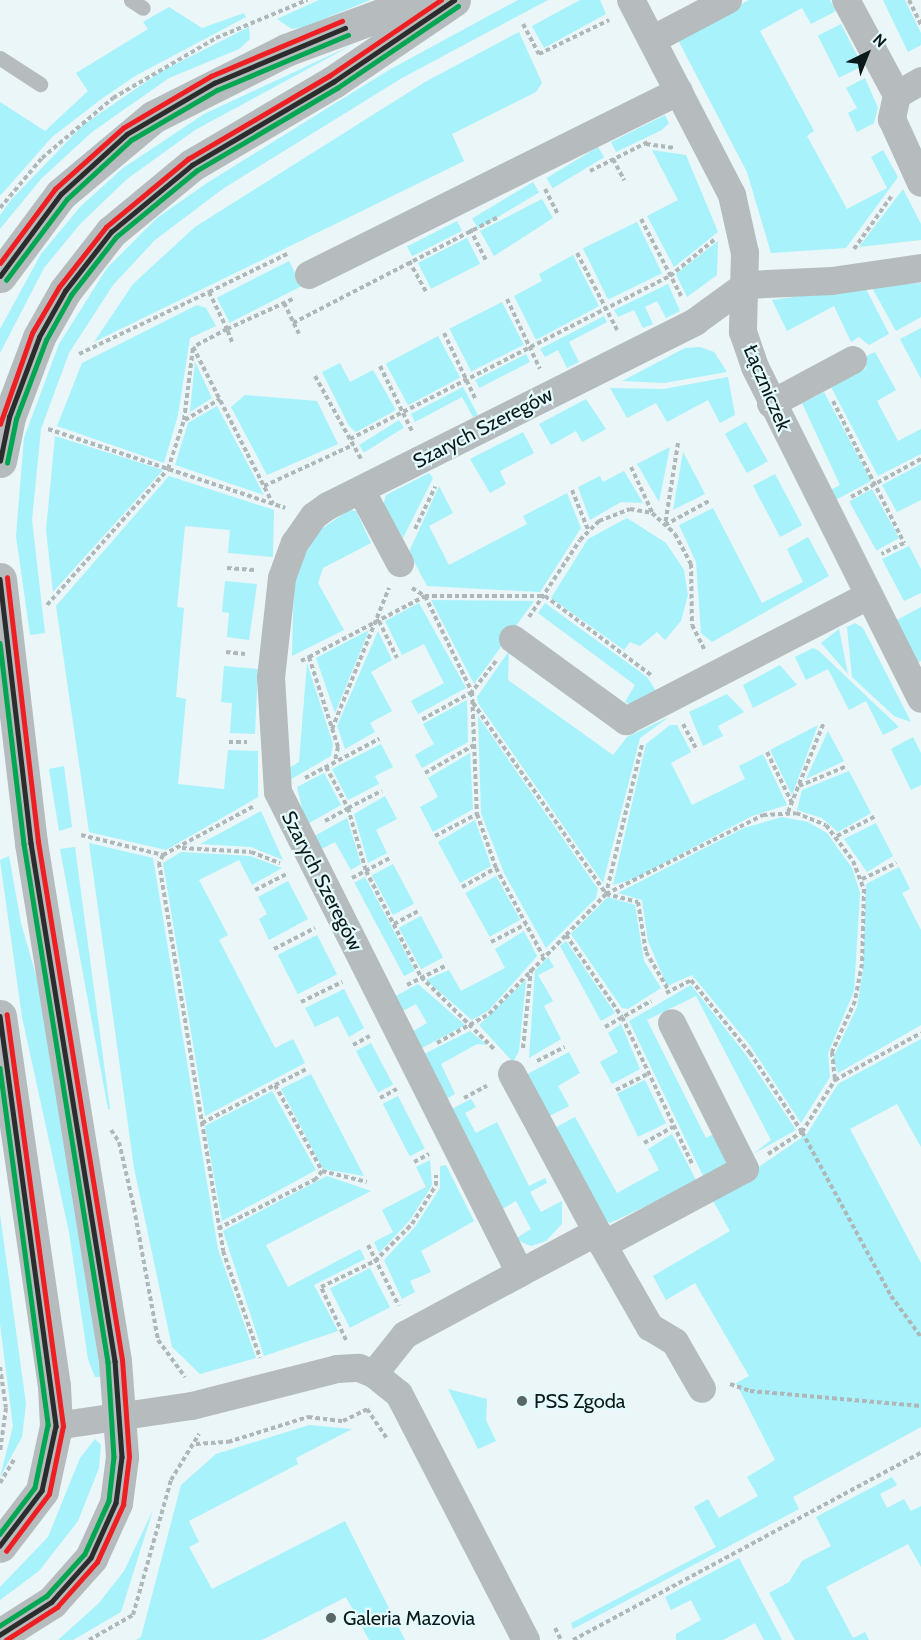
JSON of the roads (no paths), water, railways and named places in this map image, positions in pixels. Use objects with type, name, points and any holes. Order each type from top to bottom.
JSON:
[{"type":"street","points":[[0,276],[61,194],[153,117],[286,50],[421,0]]},
{"type":"street","points":[[0,461],[9,417],[39,337],[65,291],[111,232],[192,165],[333,82],[454,0]]},
{"type":"street","points":[[652,40],[728,0]]},
{"type":"street","points":[[846,0],[909,88],[892,119],[917,175]]},
{"type":"street","name":"Łączniczek","points":[[633,4],[732,195],[744,238],[746,285],[743,332],[771,404],[866,597],[921,699]]},
{"type":"street","points":[[309,275],[457,202],[685,102]]},
{"type":"street","points":[[746,285],[832,280],[921,268]]},
{"type":"street","name":"Szarych Szeregów","points":[[520,1273],[438,1111],[402,1067],[353,980],[323,920],[296,836],[278,792],[271,678],[282,578],[295,543],[314,516],[367,486],[695,322],[746,285]]},
{"type":"street","points":[[771,404],[853,360]]},
{"type":"street","points":[[367,486],[400,563]]},
{"type":"street","points":[[0,579],[12,786],[96,1232],[121,1418],[120,1477],[102,1541],[65,1590],[0,1635]]},
{"type":"street","points":[[513,639],[626,721],[674,707],[717,674],[866,597]]},
{"type":"street","points":[[0,1016],[54,1386],[56,1426],[42,1491],[0,1546]]},
{"type":"street","points":[[56,1426],[121,1418],[367,1371],[411,1331],[520,1273],[705,1191],[745,1169],[672,1023]]},
{"type":"street","points":[[516,1072],[600,1239],[650,1327],[675,1342],[702,1389]]},
{"type":"street","points":[[367,1371],[399,1394],[526,1640]]},
{"type":"lane","points":[[0,58],[40,84]]},
{"type":"place","name":"PSS Zgoda","points":[[522,1401]]},
{"type":"place","name":"Galeria Mazovia","points":[[331,1618]]}]
